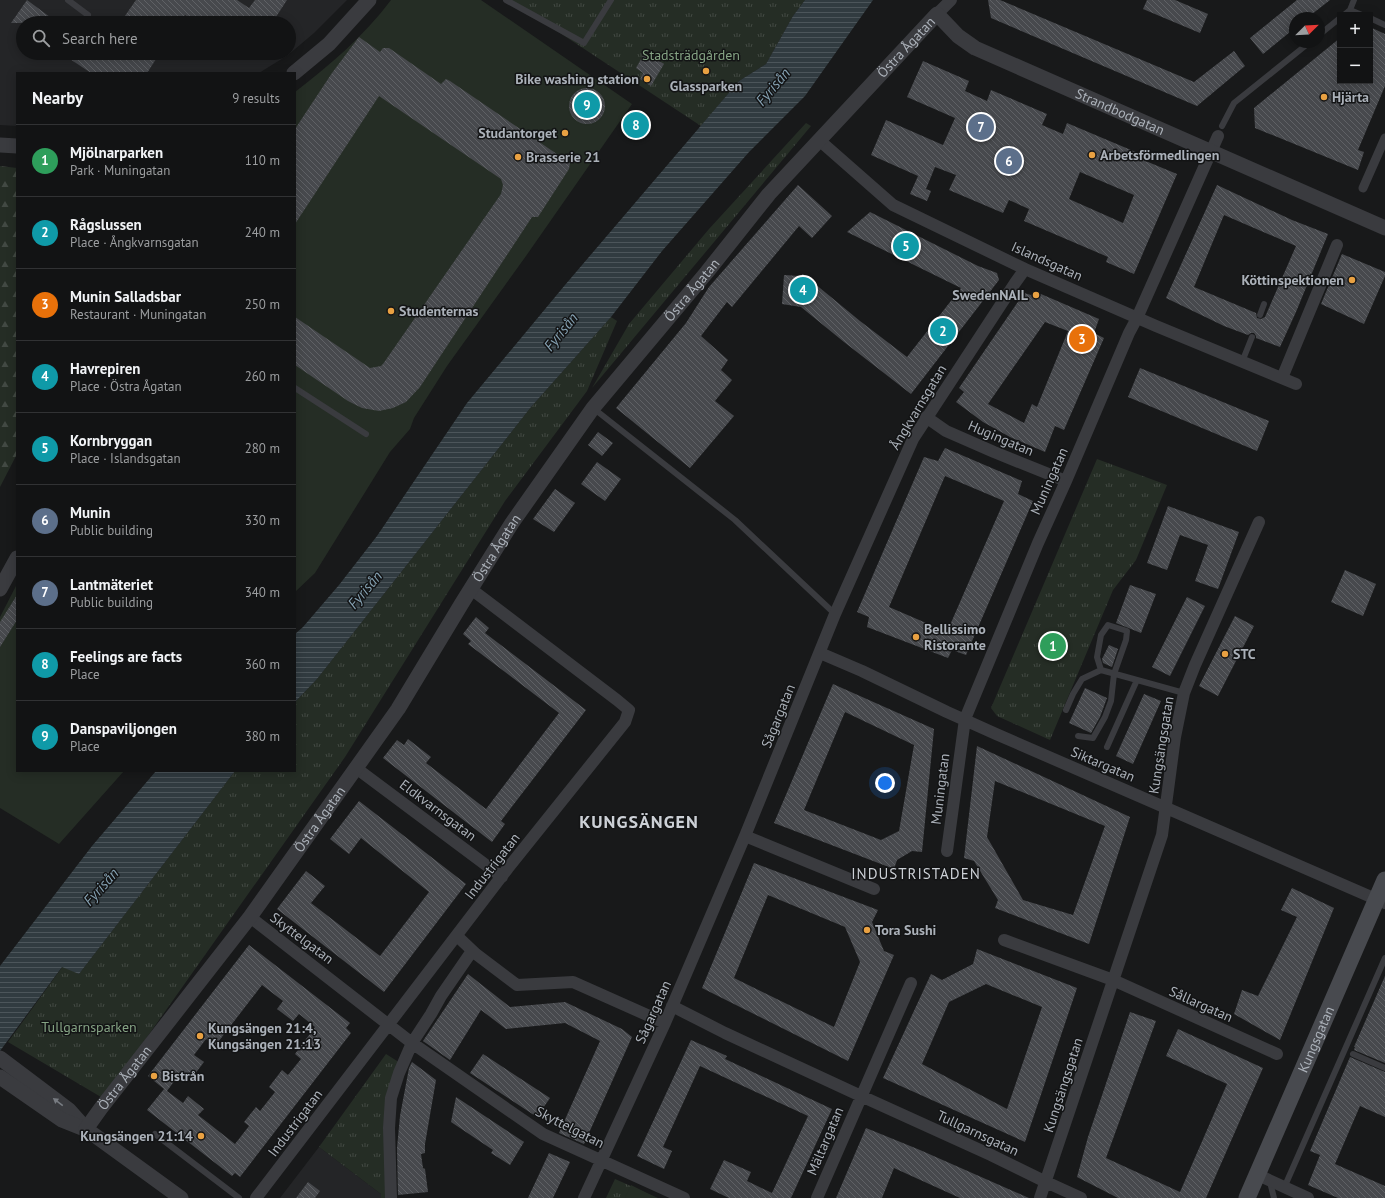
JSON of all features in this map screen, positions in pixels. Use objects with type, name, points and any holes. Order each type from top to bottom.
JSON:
[{"type":"main road","name":"Kungsgatan","points":[[1247,1198],[1264,1178],[1381,902],[1385,880]]},
{"type":"street","points":[[295,72],[329,44],[369,0]]},
{"type":"street","name":"Östra Ågatan","points":[[86,1129],[250,917],[398,709],[512,523],[593,408],[707,272],[769,194],[951,0]]},
{"type":"street","name":"Strandbodgatan","points":[[938,14],[958,36],[975,48],[1382,226]]},
{"type":"street","name":"Muningatan","points":[[947,851],[964,719],[1129,333],[1220,131]]},
{"type":"street","points":[[1363,188],[1385,138]]},
{"type":"street","name":"Islandsgatan","points":[[819,140],[893,205],[1025,269],[1137,318],[1296,384]]},
{"type":"street","points":[[0,145],[16,146]]},
{"type":"street","points":[[1282,378],[1337,245]]},
{"type":"street","name":"Ångkvarnsgatan","points":[[820,653],[835,614],[913,438],[1025,269]]},
{"type":"street","name":"Hugingatan","points":[[926,417],[946,431],[1066,481]]},
{"type":"street","name":"Kungsängsgatan","points":[[1040,1198],[1162,835],[1175,738],[1184,693],[1259,522]]},
{"type":"street","points":[[0,589],[16,560]]},
{"type":"street","name":"Industrigatan","points":[[256,1198],[502,877],[625,722],[629,710],[471,589]]},
{"type":"street","name":"Siktargatan","points":[[820,653],[862,671],[947,712],[1381,902]]},
{"type":"street","name":"Sågargatan","points":[[584,1198],[665,1023],[745,836],[820,653]]},
{"type":"street","name":"Eldkvarnsgatan","points":[[356,768],[502,877]]},
{"type":"street","points":[[745,836],[874,889]]},
{"type":"street","name":"Skyttelgatan","points":[[250,917],[412,1043],[543,1134],[684,1198]]},
{"type":"street","points":[[457,936],[472,951],[517,985],[573,982],[665,1023]]},
{"type":"street","points":[[1004,940],[1113,980]]},
{"type":"street","points":[[391,1198],[389,1128],[391,1098],[399,1073],[412,1043],[441,996],[472,951]]},
{"type":"street","name":"Sållargatan","points":[[1113,980],[1277,1054]]},
{"type":"street","points":[[861,1096],[911,983]]},
{"type":"street","name":"Tullgarnsgatan","points":[[672,1006],[725,1033],[991,1154],[1081,1198]]},
{"type":"street","points":[[3,1060],[69,1110],[86,1129],[181,1198]]},
{"type":"street","points":[[0,1077],[62,1120],[86,1129]]},
{"type":"street","name":"Mältargatan","points":[[817,1198],[861,1096]]},
{"type":"street","points":[[1264,1178],[1308,1198]]},
{"type":"lane","points":[[68,0],[88,15]]},
{"type":"lane","points":[[506,0],[584,43],[611,0]]},
{"type":"lane","points":[[1348,12],[1354,0]]},
{"type":"lane","points":[[1350,10],[1355,12]]},
{"type":"lane","points":[[1373,19],[1385,25]]},
{"type":"lane","points":[[1325,30],[1337,20]]},
{"type":"lane","points":[[1220,131],[1234,103],[1303,48]]},
{"type":"lane","points":[[1260,315],[1264,304]]},
{"type":"lane","points":[[1242,362],[1252,337]]},
{"type":"lane","points":[[296,389],[366,434]]},
{"type":"lane","points":[[593,408],[734,520],[835,614]]},
{"type":"lane","points":[[1078,736],[1093,738],[1105,717],[1111,701],[1114,674],[1126,640],[1127,631],[1108,625],[1101,635],[1096,657],[1101,670]]},
{"type":"lane","points":[[1066,710],[1082,679],[1101,670],[1184,693]]},
{"type":"lane","points":[[1107,747],[1137,680]]},
{"type":"lane","points":[[1284,1188],[1385,958]]},
{"type":"lane","points":[[1353,1054],[1385,1068]]},
{"type":"lane","points":[[155,1134],[238,1198]]},
{"type":"lane","points":[[1264,1178],[1274,1198]]},
{"type":"shaded area","points":[[0,0],[347,0],[314,33],[296,48],[296,16],[16,16],[16,60],[280,60],[261,72],[16,72],[16,126],[0,125]]},
{"type":"shaded area","points":[[319,1147],[381,1194],[381,1198],[280,1198]]},
{"type":"green space","name":"Studenternas","points":[[391,0],[481,0],[632,104],[447,366],[414,418],[410,429],[390,452],[315,573],[296,591],[296,91],[358,38]]},
{"type":"green space","name":"Stadsträdgården","points":[[510,0],[805,0],[793,16],[766,64],[739,81],[701,126]]},
{"type":"green space","points":[[806,123],[811,126],[592,388],[629,324],[709,229]]},
{"type":"green space","points":[[0,166],[16,168],[16,456],[0,487]]},
{"type":"green space","name":"Tullgarnsparken","points":[[611,317],[617,321],[587,391],[505,501],[345,757],[118,1078],[101,1097],[8,1042],[63,966],[79,974],[234,772],[296,772],[296,701],[317,679],[531,407]]},
{"type":"green space","points":[[1097,459],[1167,485],[1136,560],[1113,590],[1050,740],[997,716],[991,708]]},
{"type":"green space","points":[[16,586],[16,772],[123,772],[59,844],[0,808],[0,617]]},
{"type":"green space","points":[[386,1054],[405,1066],[387,1126],[389,1198],[381,1198],[381,1194],[319,1147]]},
{"type":"green space","points":[[615,1179],[658,1198],[606,1198]]},
{"type":"green space","points":[[631,1185],[657,1198],[625,1198]]},
{"type":"water","name":"Fyrisån","points":[[805,0],[873,0],[805,96],[749,152],[662,251],[611,317],[531,407],[317,679],[296,701],[296,633],[339,585],[377,536],[467,403],[565,285],[739,81],[766,64],[793,16]]},
{"type":"water","name":"Fyrisån","points":[[155,772],[234,772],[79,974],[62,967],[0,1051],[0,966],[92,846]]},
{"type":"building","points":[[27,0],[49,16],[16,16],[16,23],[11,23]]},
{"type":"building","points":[[136,0],[237,0],[249,8],[255,0],[287,0],[277,16],[125,16]]},
{"type":"building","points":[[988,0],[1000,0],[1194,82],[1234,51],[1245,66],[1197,106],[991,18]]},
{"type":"building","points":[[1147,0],[1175,0],[1208,14],[1200,33],[1143,9]]},
{"type":"building","points":[[1297,0],[1330,0],[1315,12],[1289,12],[1289,33],[1263,54],[1250,38]]},
{"type":"building","name":"Hjärta","points":[[1373,28],[1385,34],[1385,86],[1358,150],[1364,152],[1358,170],[1255,128],[1254,108],[1337,40],[1337,84],[1373,84]]},
{"type":"building","points":[[359,37],[380,52],[383,48],[389,48],[441,84],[446,79],[450,81],[570,163],[569,169],[538,217],[532,217],[420,387],[406,402],[393,408],[379,411],[362,408],[348,401],[296,366],[296,318],[370,368],[381,366],[501,194],[503,185],[501,179],[379,96],[296,222],[296,127],[332,73]]},
{"type":"building","points":[[645,52],[664,64],[651,86],[640,79],[643,73],[636,68]]},
{"type":"building","points":[[72,60],[155,60],[148,72],[90,72]]},
{"type":"building","points":[[923,61],[969,81],[965,91],[987,101],[991,90],[1047,114],[1042,125],[1063,134],[1067,123],[1138,153],[1136,157],[1177,174],[1134,274],[1106,262],[1108,257],[1024,221],[1029,209],[1009,200],[1003,213],[949,190],[956,175],[935,167],[926,189],[931,191],[927,201],[910,194],[918,176],[871,155],[886,120],[943,145],[955,118],[907,97]],"holes":[[[1080,172],[1134,195],[1123,223],[1069,199]]]},
{"type":"building","points":[[591,88],[600,93],[604,99],[604,113],[600,119],[591,124],[583,124],[574,119],[570,113],[569,102],[574,93],[580,89]]},
{"type":"building","points":[[798,185],[832,216],[812,238],[799,226],[732,307],[727,302],[701,336],[728,360],[721,370],[732,380],[715,401],[734,416],[690,468],[616,408],[686,323],[709,287]]},
{"type":"building","points":[[1217,185],[1292,220],[1328,234],[1280,347],[1256,338],[1254,333],[1248,335],[1224,326],[1166,298]],"holes":[[[1224,215],[1296,246],[1265,317],[1261,319],[1257,318],[1256,313],[1194,287]]]},
{"type":"building","points":[[870,212],[978,266],[997,273],[999,280],[911,394],[801,307],[782,304],[784,275],[800,276],[803,274],[907,357],[961,288],[847,232]]},
{"type":"building","points":[[1342,254],[1385,272],[1385,276],[1364,324],[1321,304]]},
{"type":"building","points":[[1034,291],[1099,319],[1094,333],[1104,338],[1064,430],[1055,426],[1045,452],[1010,437],[983,422],[956,402],[964,392],[959,388],[1024,293],[1031,295]],"holes":[[[1045,322],[1068,331],[1037,407],[1032,404],[1024,423],[988,404]]]},
{"type":"building","points":[[1140,368],[1269,421],[1257,451],[1128,397]]},
{"type":"building","points":[[598,432],[613,443],[602,456],[588,445]]},
{"type":"building","points":[[945,448],[1022,481],[1018,494],[1033,501],[966,655],[952,650],[948,658],[867,627],[869,617],[857,612],[924,457],[938,461]],"holes":[[[945,476],[1004,501],[947,632],[889,607]]]},
{"type":"building","points":[[597,462],[621,479],[605,501],[581,484]]},
{"type":"building","points":[[555,489],[575,503],[554,532],[533,519]]},
{"type":"building","points":[[1168,506],[1239,532],[1218,589],[1195,581],[1208,545],[1180,535],[1167,570],[1147,563]]},
{"type":"building","points":[[1345,570],[1376,584],[1363,616],[1331,602]]},
{"type":"building","points":[[1130,585],[1156,594],[1141,633],[1116,623]]},
{"type":"building","points":[[16,597],[16,622],[0,647],[0,622]]},
{"type":"building","points":[[1187,597],[1205,606],[1170,676],[1152,667]]},
{"type":"building","points":[[1235,616],[1254,626],[1218,696],[1199,686]]},
{"type":"building","points":[[476,617],[489,628],[485,633],[586,710],[501,821],[505,824],[492,842],[383,758],[397,740],[404,745],[408,739],[431,757],[426,763],[486,809],[559,713],[468,644],[471,641],[463,634]]},
{"type":"building","points":[[1109,645],[1118,649],[1112,667],[1103,663],[1102,659]]},
{"type":"building","points":[[833,684],[934,729],[922,852],[912,851],[897,860],[894,869],[774,823]],"holes":[[[845,712],[914,745],[899,831],[881,840],[804,810]]]},
{"type":"building","points":[[1085,688],[1107,698],[1100,717],[1091,733],[1069,723]]},
{"type":"building","points":[[1144,694],[1161,701],[1133,764],[1116,756]]},
{"type":"building","points":[[977,746],[1130,817],[1089,944],[995,908],[998,900],[974,861],[964,858]],"holes":[[[995,781],[1105,826],[1073,915],[1023,900],[987,837]]]},
{"type":"building","points":[[359,801],[466,884],[384,992],[277,909],[306,871],[325,886],[311,903],[380,956],[429,892],[361,838],[349,854],[330,839]]},
{"type":"building","points":[[754,863],[878,910],[872,922],[884,951],[894,955],[848,1061],[702,988]],"holes":[[[768,895],[845,927],[860,962],[834,1027],[734,978]]]},
{"type":"building","points":[[1292,888],[1334,908],[1280,1040],[1234,1014],[1242,990],[1258,996],[1297,917],[1281,910]]},
{"type":"building","name":"Kungsängen 21:4, Kungsängen 21:13","points":[[249,945],[350,1023],[346,1028],[351,1033],[240,1177],[235,1173],[232,1176],[147,1110],[164,1089],[148,1076]],"holes":[[[262,985],[283,1001],[277,1009],[293,1021],[299,1014],[315,1027],[295,1054],[301,1059],[288,1075],[282,1070],[269,1087],[275,1092],[260,1111],[256,1107],[244,1122],[249,1126],[235,1144],[198,1115],[204,1109],[188,1096],[183,1103],[167,1091],[181,1072],[191,1079],[204,1062],[194,1055],[206,1039],[215,1046]]]},
{"type":"building","points":[[977,949],[1077,988],[1025,1142],[883,1078],[931,974],[942,980],[973,964]],"holes":[[[986,984],[1042,1007],[1007,1109],[922,1064],[949,1002]]]},
{"type":"building","points":[[468,974],[510,1007],[565,1002],[622,1029],[632,1037],[584,1144],[559,1133],[600,1041],[565,1023],[506,1029],[481,1010],[450,1060],[423,1041]]},
{"type":"building","points":[[1385,976],[1385,1063],[1354,1050],[1354,1047]]},
{"type":"building","points":[[1130,1012],[1156,1021],[1106,1158],[1180,1192],[1227,1084],[1166,1056],[1178,1029],[1263,1068],[1206,1198],[1118,1198],[1077,1177],[1088,1137]]},
{"type":"building","points":[[691,1040],[727,1056],[725,1059],[832,1109],[791,1198],[729,1198],[710,1189],[724,1160],[751,1172],[747,1181],[772,1193],[808,1116],[700,1066],[663,1147],[672,1151],[664,1169],[637,1156]]},
{"type":"building","points":[[483,1054],[550,1098],[537,1117],[470,1073]]},
{"type":"building","points":[[1350,1057],[1385,1072],[1385,1117],[1360,1106],[1335,1164],[1385,1186],[1385,1198],[1338,1198],[1308,1185],[1320,1155],[1310,1151]]},
{"type":"building","points":[[412,1062],[436,1080],[425,1144],[425,1153],[421,1154],[423,1168],[425,1169],[428,1192],[398,1195],[397,1148],[400,1116],[409,1068]]},
{"type":"building","points":[[456,1097],[524,1142],[510,1165],[491,1153],[493,1150],[451,1122]]},
{"type":"building","points":[[866,1128],[1029,1198],[960,1198],[894,1168],[882,1198],[836,1198]]},
{"type":"building","points":[[549,1153],[570,1162],[553,1198],[528,1198]]},
{"type":"building","points":[[308,1182],[320,1191],[315,1198],[296,1198]]},
{"type":"place","name":"Glassparken","points":[[706,71]]},
{"type":"place","name":"Bike washing station","points":[[647,79]]},
{"type":"place","name":"Hjärta","points":[[1324,97]]},
{"type":"place","name":"Danspaviljongen","points":[[587,105]]},
{"type":"place","name":"Feelings are facts","points":[[636,125]]},
{"type":"place","name":"Lantmäteriet","points":[[981,127]]},
{"type":"place","name":"Studantorget","points":[[565,133]]},
{"type":"place","name":"Arbetsförmedlingen","points":[[1092,155]]},
{"type":"place","name":"Brasserie 21","points":[[518,157]]},
{"type":"place","name":"Munin","points":[[1009,161]]},
{"type":"place","name":"Kornbryggan","points":[[906,246]]},
{"type":"place","name":"Köttinspektionen","points":[[1352,280]]},
{"type":"place","name":"Havrepiren","points":[[803,290]]},
{"type":"place","name":"SwedenNAIL","points":[[1036,295]]},
{"type":"place","name":"Studenternas","points":[[391,311]]},
{"type":"place","name":"Rågslussen","points":[[943,331]]},
{"type":"place","name":"Munin Salladsbar","points":[[1082,339]]},
{"type":"place","name":"Bellissimo Ristorante","points":[[916,637]]},
{"type":"place","name":"Mjölnarparken","points":[[1053,646]]},
{"type":"place","name":"STC","points":[[1225,654]]},
{"type":"place","name":"Tora Sushi","points":[[867,930]]},
{"type":"place","name":"Kungsängen 21:4, Kungsängen 21:13","points":[[200,1036]]},
{"type":"place","name":"Bistrån","points":[[154,1076]]},
{"type":"place","name":"Kungsängen 21:14","points":[[201,1136]]},
{"type":"district","name":"KUNGSÄNGEN","points":[[639,822]]},
{"type":"district","name":"INDUSTRISTADEN","points":[[916,874]]}]
